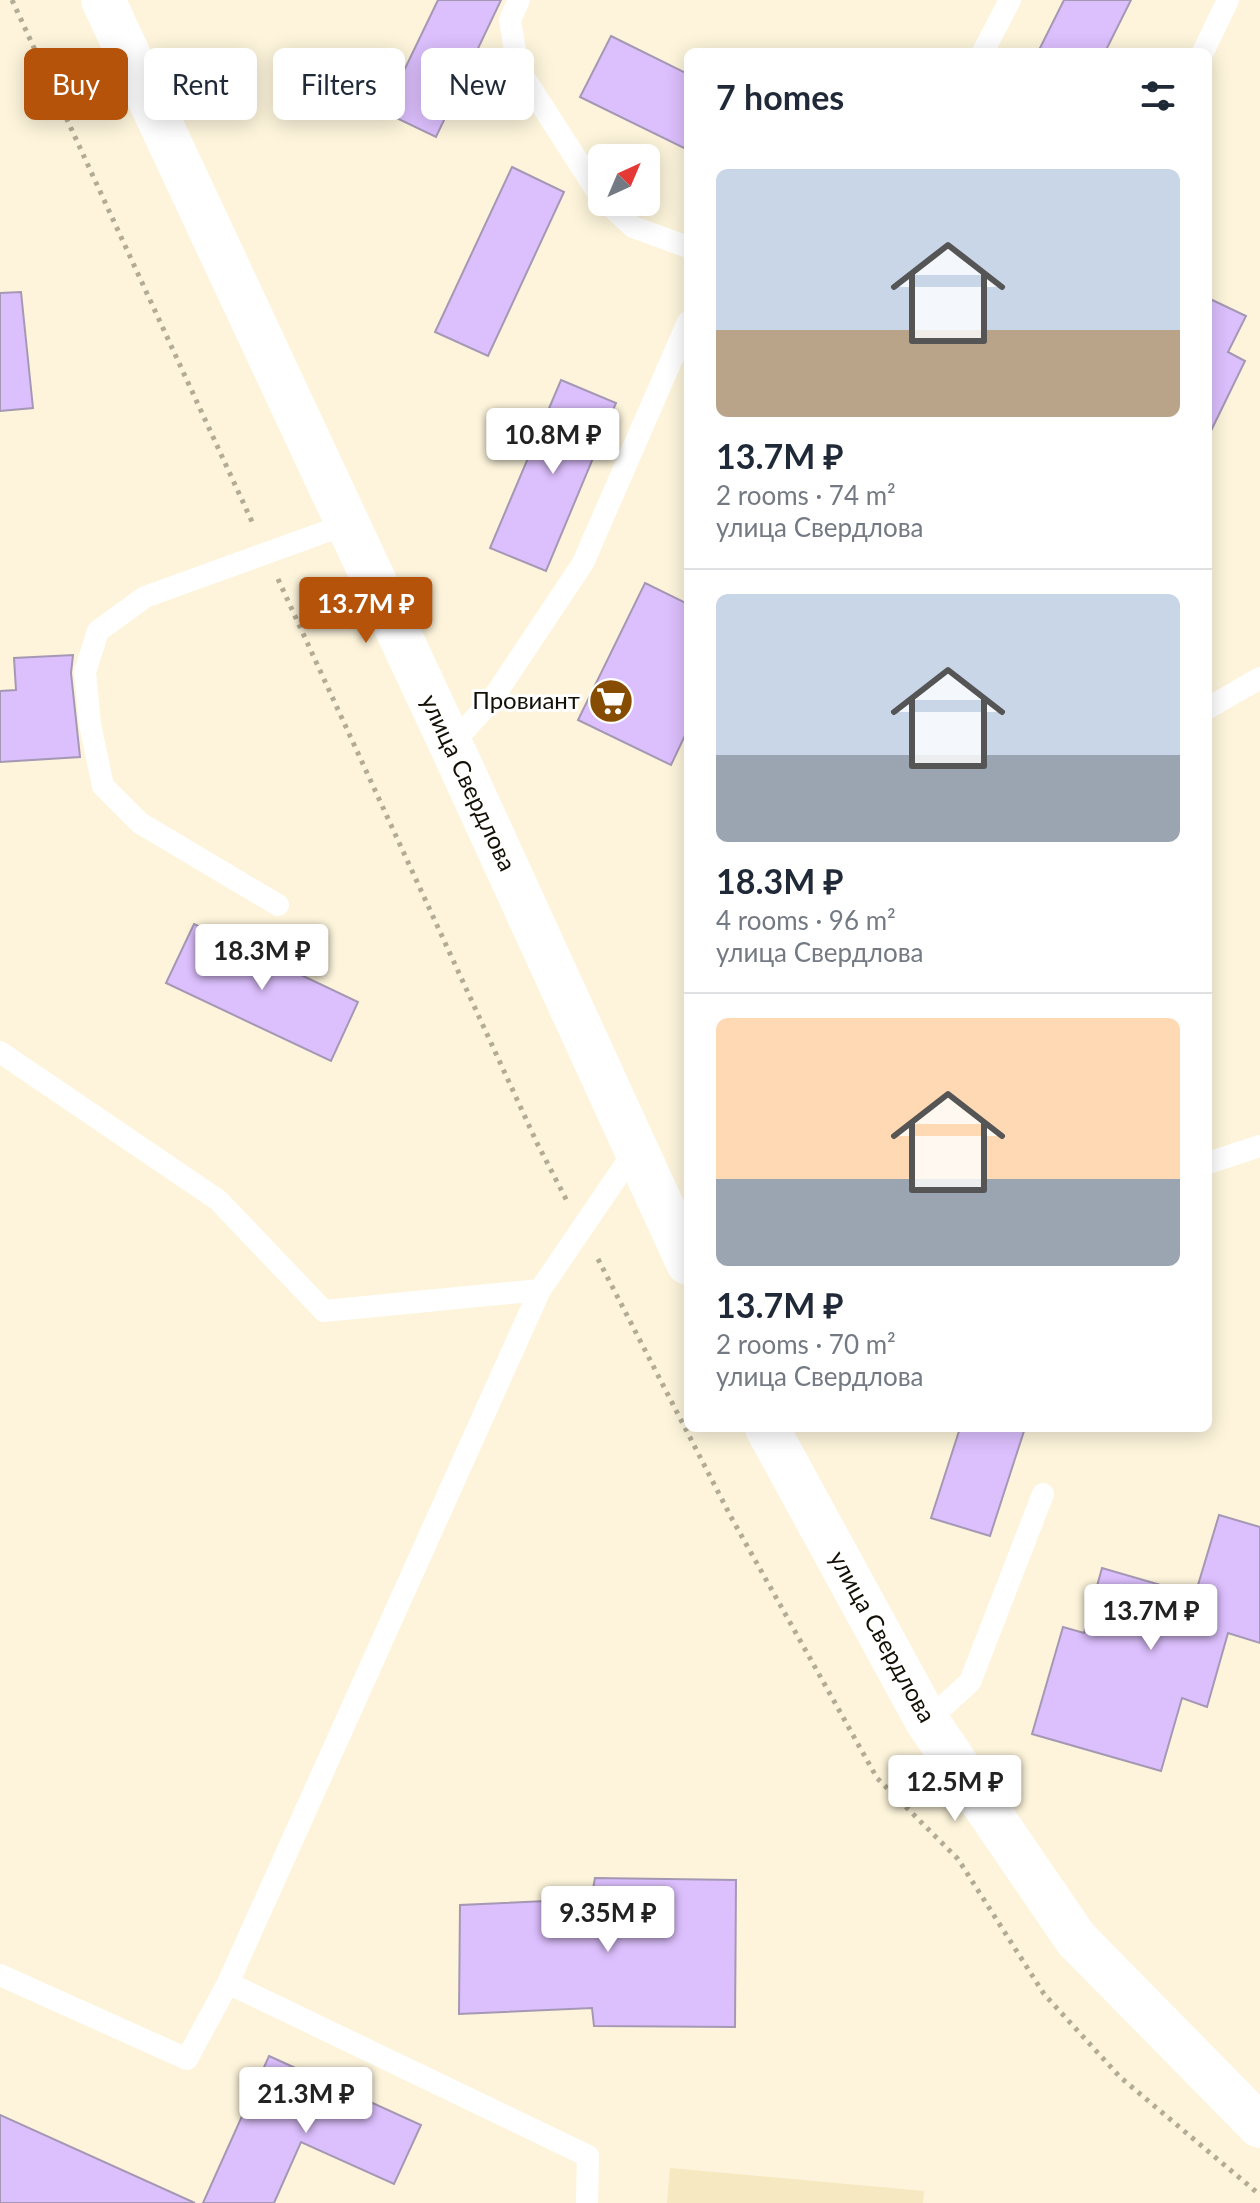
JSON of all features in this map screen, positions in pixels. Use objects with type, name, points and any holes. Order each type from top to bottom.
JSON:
[{"type":"main road","name":"улица Свердлова","points":[[103,0],[451,745],[684,1254]]},
{"type":"main road","name":"улица Свердлова","points":[[769,1432],[927,1721],[1076,1939],[1260,2126]]},
{"type":"lane","points":[[519,0],[510,20],[518,68],[588,182]]},
{"type":"lane","points":[[985,48],[1010,0]]},
{"type":"lane","points":[[1205,48],[1228,0]]},
{"type":"lane","points":[[621,216],[633,227],[684,246]]},
{"type":"lane","points":[[451,745],[491,701],[583,563],[684,331]]},
{"type":"lane","points":[[278,905],[140,823],[103,786],[90,724],[85,672],[98,631],[145,597],[347,524]]},
{"type":"lane","points":[[1212,706],[1260,678]]},
{"type":"lane","points":[[0,1052],[218,1200],[324,1311],[540,1290]]},
{"type":"lane","points":[[1212,1162],[1260,1146]]},
{"type":"lane","points":[[0,1975],[187,2059],[228,1983],[540,1290],[636,1149]]},
{"type":"lane","points":[[927,1721],[970,1682],[1043,1494]]},
{"type":"lane","points":[[228,1983],[588,2156],[587,2203]]},
{"type":"path","points":[[12,0],[537,1143],[684,1426]]},
{"type":"path","points":[[687,1432],[731,1517],[877,1778],[958,1859],[1044,1994],[1120,2077],[1260,2195]]},
{"type":"shaded area","points":[[670,2168],[924,2191],[923,2203],[667,2203]]},
{"type":"building","points":[[438,0],[501,0],[478,48],[421,48],[421,120],[444,120],[436,137],[401,120],[405,120],[405,68]]},
{"type":"building","points":[[1064,0],[1131,0],[1107,48],[1040,48]]},
{"type":"building","points":[[611,36],[684,72],[684,148],[580,97]]},
{"type":"building","points":[[512,167],[564,192],[488,356],[435,332]]},
{"type":"building","points":[[21,292],[33,408],[0,411],[0,293]]},
{"type":"building","points":[[1212,300],[1246,316],[1228,352],[1245,361],[1212,429]]},
{"type":"building","points":[[561,380],[616,403],[546,571],[490,548]]},
{"type":"building","points":[[645,583],[684,602],[684,737],[671,765],[578,720]]},
{"type":"building","points":[[73,655],[71,673],[80,757],[0,762],[0,691],[16,690],[14,658]]},
{"type":"building","points":[[194,924],[358,1002],[331,1061],[166,983]]},
{"type":"building","points":[[959,1432],[1024,1432],[990,1536],[931,1518]]},
{"type":"building","points":[[1219,1515],[1260,1527],[1260,1643],[1228,1633],[1207,1707],[1182,1698],[1161,1771],[1032,1734],[1063,1627],[1084,1633],[1102,1568],[1195,1595]]},
{"type":"building","points":[[595,1878],[736,1880],[735,2027],[594,2026],[592,2008],[459,2014],[460,1905],[591,1899]]},
{"type":"building","points":[[269,2056],[421,2125],[394,2184],[301,2142],[274,2203],[203,2203]]},
{"type":"building","points":[[0,2115],[195,2203],[0,2203]]},
{"type":"place","name":"Провиант","points":[[611,701]]}]
